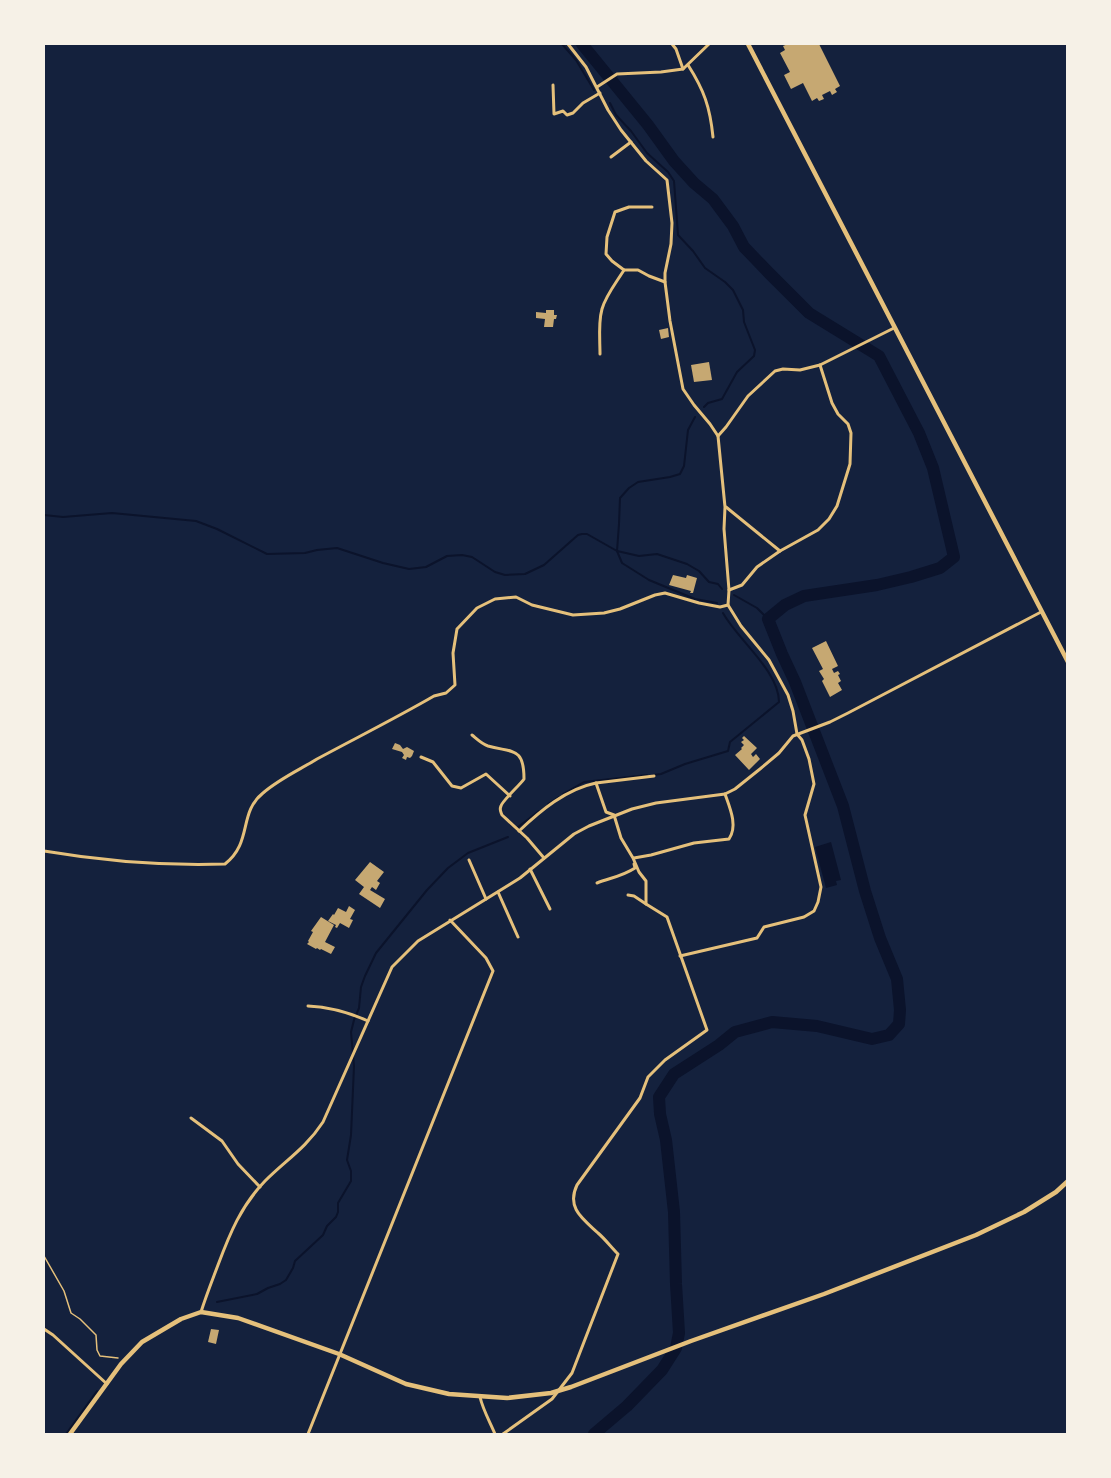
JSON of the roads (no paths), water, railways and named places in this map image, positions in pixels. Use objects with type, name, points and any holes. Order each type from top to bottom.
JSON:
[{"type":"main road","points":[[748,44],[1068,662]]},
{"type":"main road","points":[[70,1434],[125,1359],[142,1342],[181,1319],[201,1312],[238,1318],[339,1354],[406,1384],[449,1394],[507,1398],[558,1391],[824,1294],[976,1235],[1024,1212],[1056,1192],[1068,1181]]},
{"type":"street","points":[[568,44],[586,67],[608,110],[631,142],[646,161],[667,180],[672,223],[665,282],[673,339],[683,389],[718,436],[725,507],[728,605],[741,626],[769,660],[782,683],[792,704],[799,733],[809,759],[814,784],[805,815],[821,887],[814,911],[804,917],[764,927],[757,938],[680,956]]},
{"type":"street","points":[[672,44],[683,69]]},
{"type":"street","points":[[597,87],[617,74],[683,69],[709,44]]},
{"type":"street","points":[[688,65],[705,96],[713,137]]},
{"type":"street","points":[[553,85],[554,114],[563,111],[570,115],[583,103],[600,93]]},
{"type":"street","points":[[611,157],[631,142]]},
{"type":"street","points":[[652,207],[629,207],[615,212],[607,237],[606,254],[624,270],[638,270],[665,282]]},
{"type":"street","points":[[600,354],[602,310],[609,293],[624,270]]},
{"type":"street","points":[[718,436],[748,396],[775,371],[800,370],[820,365],[894,328]]},
{"type":"street","points":[[729,590],[742,585],[758,567],[780,551],[818,530],[837,506],[850,464],[850,433],[848,424],[838,414],[832,403],[820,365]]},
{"type":"street","points":[[725,507],[780,551]]},
{"type":"street","points":[[44,851],[143,862],[225,864],[236,853],[244,836],[253,803],[262,794],[281,780],[339,747],[434,696],[446,693],[454,684],[453,653],[457,629],[477,608],[495,598],[516,597],[532,604],[573,615],[604,613],[665,593],[720,607],[728,605]]},
{"type":"street","points":[[201,1312],[229,1235],[241,1211],[260,1187],[298,1153],[323,1122],[392,967],[418,941],[498,892],[589,825],[656,803],[725,794],[760,770],[779,753],[790,739],[799,733],[827,723],[1041,612]]},
{"type":"street","points":[[472,735],[486,745],[516,752],[520,757],[525,779],[502,802],[500,811],[544,858]]},
{"type":"street","points":[[421,757],[433,762],[452,786],[461,788],[486,774],[510,796]]},
{"type":"street","points":[[519,831],[553,803],[579,788],[596,783],[654,776]]},
{"type":"street","points":[[596,783],[606,812],[614,815]]},
{"type":"street","points":[[633,858],[694,843],[729,839],[733,834],[734,826],[725,794]]},
{"type":"street","points":[[614,815],[621,838],[646,881],[646,904]]},
{"type":"street","points":[[597,883],[631,871],[635,868],[633,858]]},
{"type":"street","points":[[469,860],[486,900]]},
{"type":"street","points":[[530,869],[550,909]]},
{"type":"street","points":[[498,892],[518,937]]},
{"type":"street","points":[[502,1434],[552,1399],[572,1373],[618,1254],[583,1220],[576,1210],[573,1193],[577,1185],[640,1098],[648,1077],[665,1060],[707,1030],[667,917],[634,896],[628,895]]},
{"type":"street","points":[[308,1434],[493,971],[486,958],[450,920]]},
{"type":"street","points":[[308,1006],[328,1007],[368,1021]]},
{"type":"street","points":[[191,1118],[222,1141],[238,1164],[260,1187]]},
{"type":"street","points":[[44,1329],[107,1383]]},
{"type":"street","points":[[480,1397],[495,1434]]},
{"type":"water","points":[[831,842],[841,880],[836,881],[837,885],[826,888],[815,847]]},
{"type":"waterway","points":[[562,44],[576,60],[594,90]]},
{"type":"waterway","points":[[582,44],[648,125],[674,161],[713,199],[733,226],[744,247],[809,313],[879,356],[919,433],[933,468],[954,557],[940,568],[911,577],[877,585],[804,596],[785,605],[768,619],[843,806],[865,891],[880,938],[897,979],[899,1024],[889,1035],[872,1039],[817,1026],[772,1022],[735,1032],[674,1074],[659,1097],[674,1212],[679,1333],[676,1348],[662,1370],[627,1406],[594,1434]]},
{"type":"waterway","points":[[610,103],[616,115],[647,153],[668,172],[674,181],[678,235],[705,268],[733,290],[743,310],[744,322],[755,350],[754,356],[737,372],[722,399],[708,403],[704,407]]},
{"type":"waterway","points":[[695,417],[688,430],[684,466],[680,474],[638,482],[620,498],[617,551],[622,563],[649,580],[695,599],[717,603]]},
{"type":"waterway","points":[[44,515],[63,517],[112,513],[196,521],[267,554],[305,553],[337,548],[409,569],[426,567],[447,556],[462,555],[472,557],[495,572],[505,575],[525,574],[544,565],[578,535],[587,534],[617,551],[639,556],[657,554],[687,564],[699,571],[709,582],[718,584],[722,589]]},
{"type":"waterway","points":[[734,595],[757,608],[768,619]]},
{"type":"waterway","points":[[653,775],[728,751],[730,742],[779,702],[777,690],[765,667],[723,613]]},
{"type":"waterway","points":[[563,794],[584,782],[647,775]]},
{"type":"waterway","points":[[548,804],[559,797]]},
{"type":"waterway","points":[[518,827],[539,811]]},
{"type":"waterway","points":[[217,1302],[257,1294],[286,1280],[295,1261],[323,1235],[327,1226],[336,1217],[338,1203],[351,1181],[351,1171],[347,1160],[351,1135],[354,1066],[351,1032],[359,1008],[361,987],[365,976],[376,953],[427,890],[448,868],[468,853],[508,837]]},
{"type":"waterway","points":[[66,1434],[97,1391]]}]
